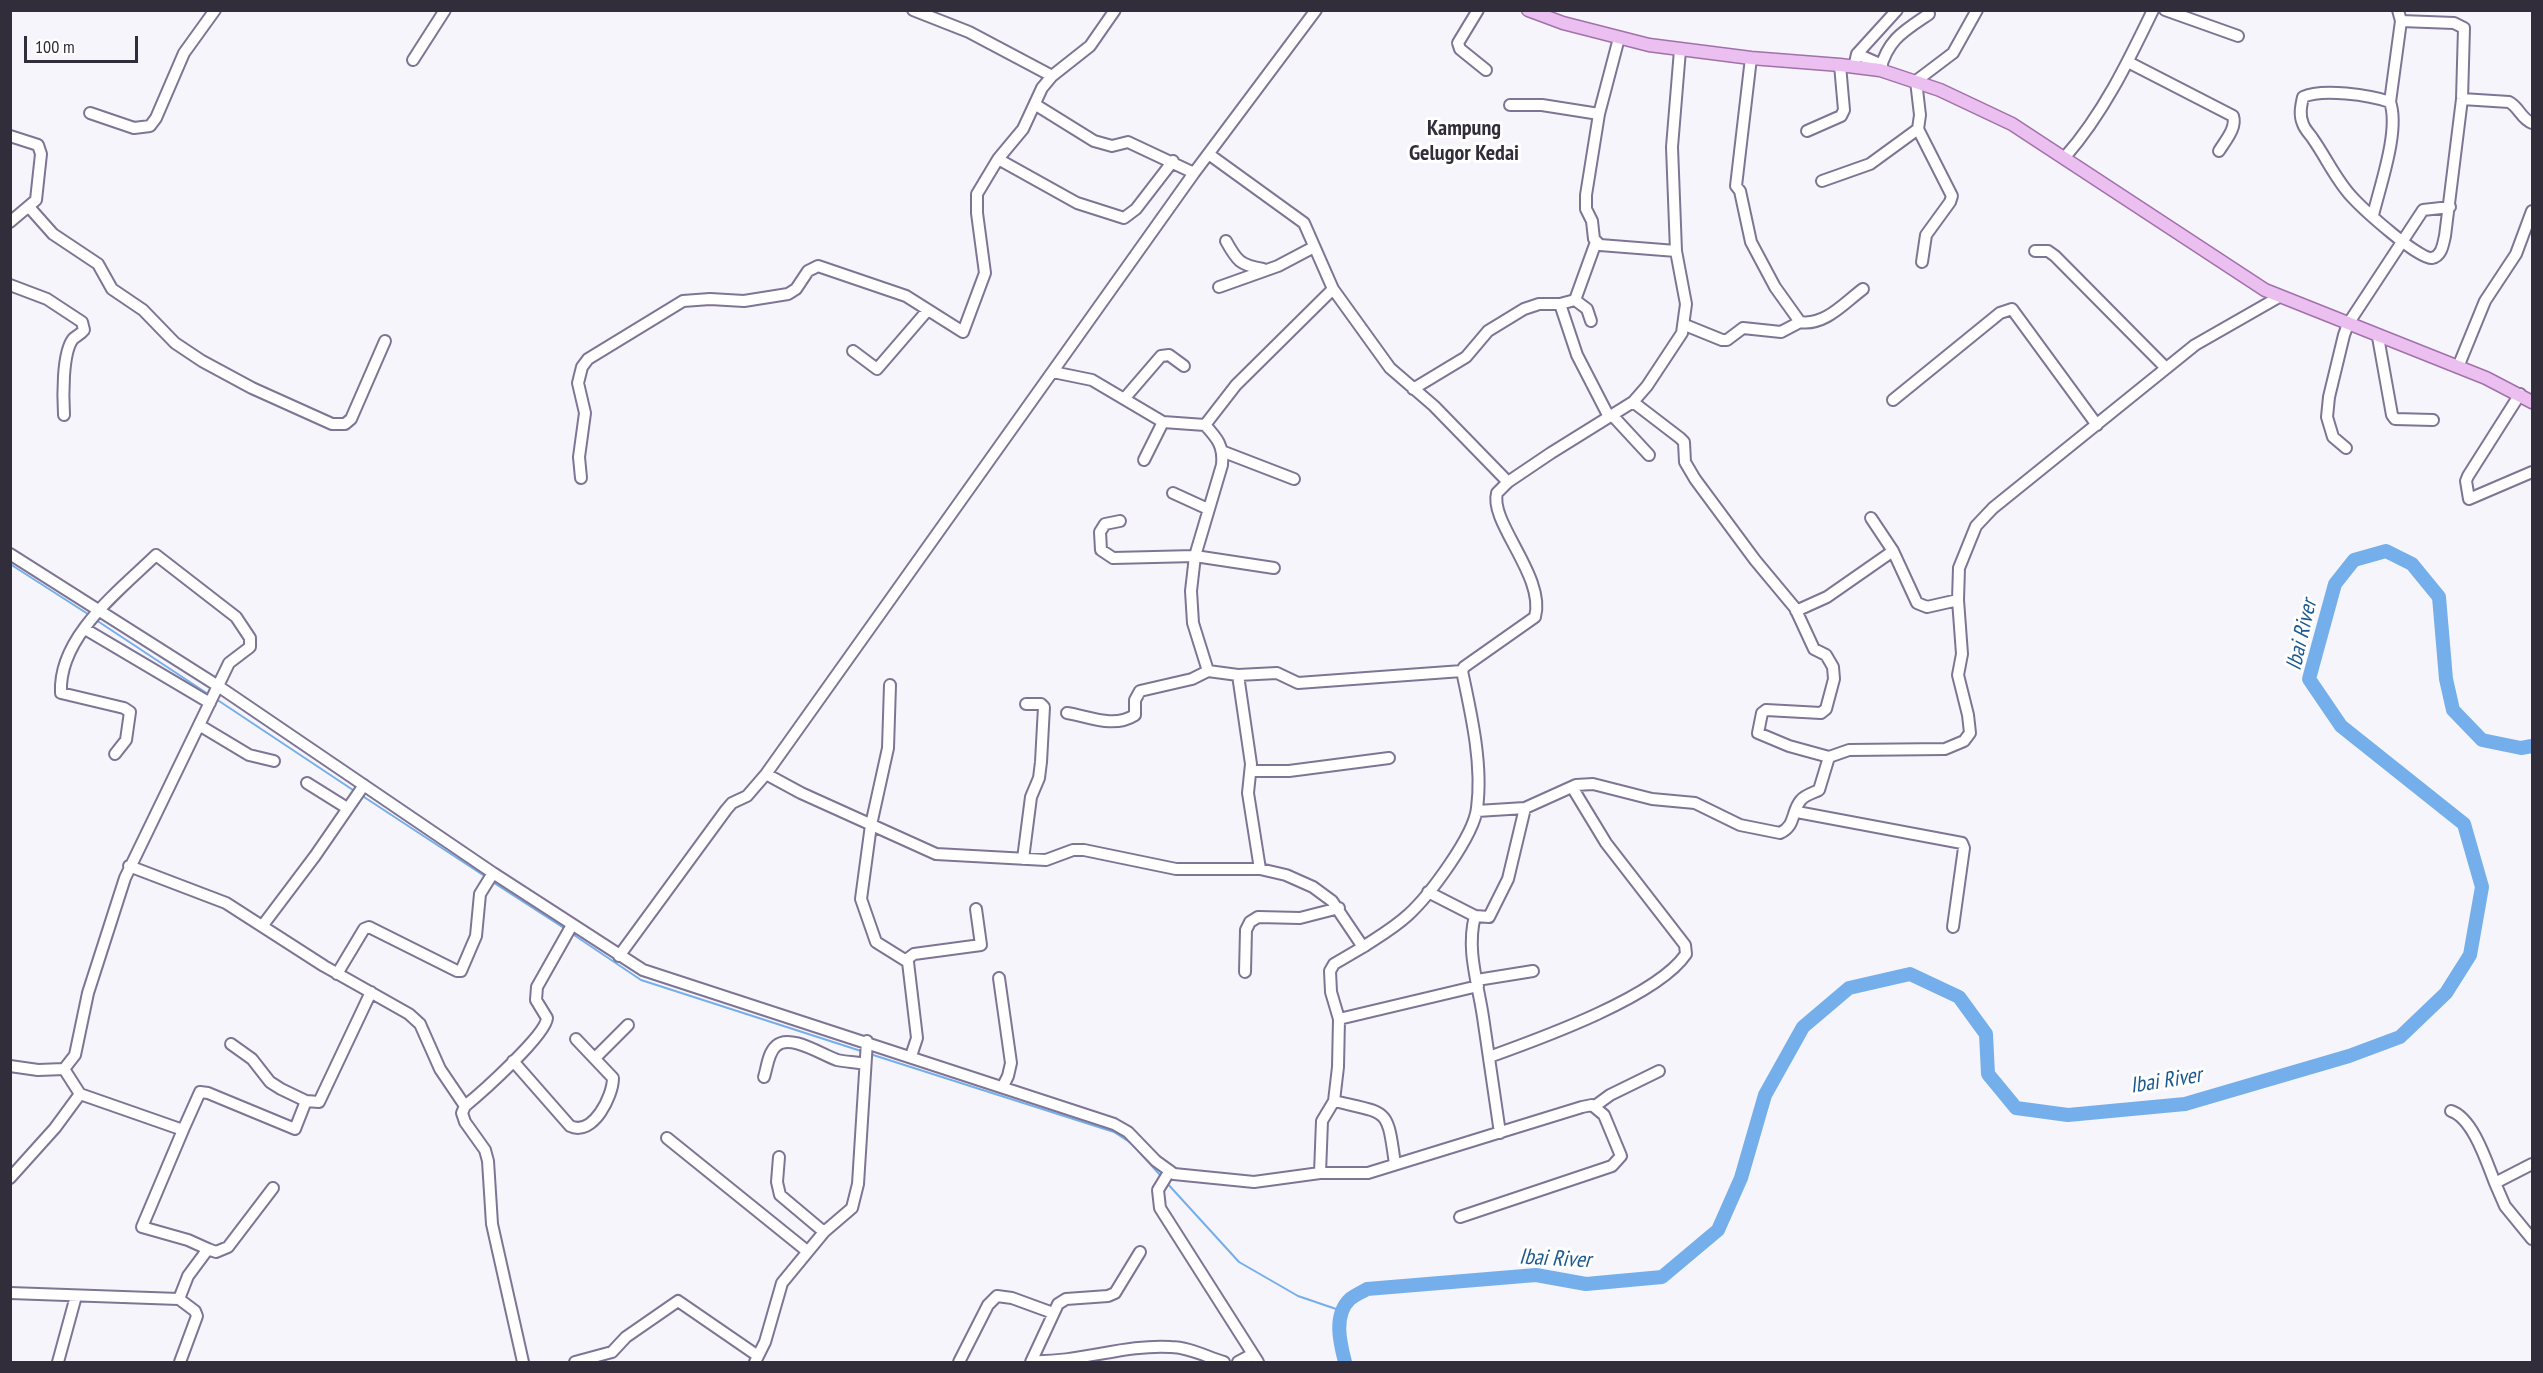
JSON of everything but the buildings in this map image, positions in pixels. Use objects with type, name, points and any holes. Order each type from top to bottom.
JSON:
[{"type":"main road","points":[[1528,10],[1619,38],[1680,50],[1881,68],[1916,81],[2012,124],[2257,286],[2378,337],[2458,367],[2520,394],[2532,402]]},
{"type":"street","points":[[90,113],[134,128],[150,126],[184,53],[215,10]]},
{"type":"street","points":[[412,60],[445,10]]},
{"type":"street","points":[[913,10],[936,14],[1052,76]]},
{"type":"street","points":[[581,478],[579,457],[585,413],[578,383],[582,367],[598,352],[682,301],[710,299],[744,301],[788,294],[796,289],[808,271],[818,266],[891,290],[916,302],[963,332],[985,273],[977,213],[977,194],[998,159],[1023,129],[1042,88],[1052,76],[1090,46],[1115,10]]},
{"type":"street","points":[[619,956],[726,810],[732,803],[747,796],[766,774],[1053,372],[1192,171],[1210,155],[1316,10]]},
{"type":"street","points":[[1478,10],[1458,43],[1461,49],[1486,70]]},
{"type":"street","points":[[1854,67],[1857,54],[1897,10]]},
{"type":"street","points":[[1922,262],[1926,234],[1952,196],[1918,129],[1920,115],[1916,81],[1953,53],[1977,10]]},
{"type":"street","points":[[2065,157],[2089,128],[2128,62],[2153,10]]},
{"type":"street","points":[[2165,10],[2238,36]]},
{"type":"street","points":[[1857,54],[1881,68],[1889,45],[1904,31],[1929,14]]},
{"type":"street","points":[[2373,215],[2391,146],[2392,109],[2390,102],[2400,16],[2454,23],[2464,28],[2462,99],[2450,207],[2443,244],[2440,253],[2435,258],[2428,258],[2401,243],[2352,197],[2303,125],[2300,110],[2303,97],[2309,94],[2354,94],[2390,102]]},
{"type":"street","points":[[1575,300],[1596,242],[1586,203],[1599,114],[1619,38]]},
{"type":"street","points":[[1320,1173],[1322,1121],[1334,1101],[1338,1067],[1339,1018],[1330,984],[1330,971],[1334,964],[1398,924],[1417,906],[1457,852],[1477,811],[1474,732],[1462,671],[1464,666],[1530,622],[1537,609],[1530,579],[1496,500],[1497,493],[1508,482],[1633,402],[1676,345],[1685,325],[1686,304],[1676,251],[1672,147],[1680,50]]},
{"type":"street","points":[[1751,58],[1736,186],[1740,191],[1751,242],[1774,287],[1800,322]]},
{"type":"street","points":[[2128,62],[2233,116],[2235,121],[2219,151]]},
{"type":"street","points":[[1807,131],[1841,116],[1844,110],[1840,65]]},
{"type":"street","points":[[2462,99],[2509,102],[2514,104],[2524,119],[2532,123]]},
{"type":"street","points":[[1036,105],[1101,144],[1112,146],[1128,142],[1192,171]]},
{"type":"street","points":[[1510,105],[1542,105],[1599,114]]},
{"type":"street","points":[[1822,181],[1870,164],[1918,129]]},
{"type":"street","points":[[10,136],[38,145],[41,149],[38,194],[29,207],[10,222]]},
{"type":"street","points":[[1210,155],[1299,218],[1307,228],[1333,289],[1390,368],[1434,406],[1508,482]]},
{"type":"street","points":[[998,159],[1077,203],[1125,218],[1136,209],[1176,163]]},
{"type":"street","points":[[29,207],[54,234],[98,264],[112,289],[143,310],[175,343],[202,361],[252,388],[332,424],[345,424],[351,419],[385,341]]},
{"type":"street","points":[[2346,448],[2333,437],[2329,428],[2327,408],[2339,349],[2348,324],[2423,210],[2450,207]]},
{"type":"street","points":[[2458,367],[2485,301],[2516,254],[2532,211]]},
{"type":"street","points":[[1226,242],[1236,259],[1246,266],[1267,270]]},
{"type":"street","points":[[1596,242],[1600,245],[1676,251]]},
{"type":"street","points":[[1219,287],[1278,266],[1314,247]]},
{"type":"street","points":[[2035,251],[2048,251],[2055,256],[2166,368]]},
{"type":"street","points":[[10,285],[47,299],[82,321],[84,325],[84,330],[74,339],[70,347],[62,384],[64,415]]},
{"type":"street","points":[[1205,425],[1236,385],[1333,289]]},
{"type":"street","points":[[1685,325],[1722,340],[1727,340],[1743,328],[1781,333],[1800,322],[1822,321],[1863,289]]},
{"type":"street","points":[[1633,402],[1684,442],[1685,462],[1695,479],[1755,560],[1796,610],[1814,649],[1826,656],[1833,667],[1834,679],[1826,709],[1816,714],[1771,708],[1762,713],[1758,733],[1789,746],[1829,757],[1849,750],[1945,749],[1964,741],[1970,733],[1958,675],[1962,654],[1958,600],[1959,568],[1966,547],[1982,519],[2195,345],[2279,297]]},
{"type":"street","points":[[1413,389],[1466,357],[1488,331],[1524,309],[1539,304],[1560,304],[1575,300]]},
{"type":"street","points":[[1575,300],[1587,309],[1591,321]]},
{"type":"street","points":[[1560,304],[1577,355],[1611,416],[1649,455]]},
{"type":"street","points":[[1893,400],[2000,313],[2012,309],[2097,425]]},
{"type":"street","points":[[853,351],[877,369],[927,311]]},
{"type":"street","points":[[2378,337],[2392,415],[2396,419],[2433,420]]},
{"type":"street","points":[[1124,399],[1161,356],[1168,355],[1184,366]]},
{"type":"street","points":[[1053,372],[1092,380],[1163,422],[1205,425],[1217,437],[1224,452],[1222,465],[1194,556],[1191,591],[1193,623],[1208,671]]},
{"type":"street","points":[[2520,394],[2468,476],[2466,481],[2469,499],[2532,472]]},
{"type":"street","points":[[1144,460],[1163,422]]},
{"type":"street","points":[[1224,452],[1294,479]]},
{"type":"street","points":[[1173,493],[1208,509]]},
{"type":"street","points":[[1871,518],[1893,551],[1911,591],[1921,606],[1927,607],[1958,600]]},
{"type":"street","points":[[1120,521],[1110,522],[1101,527],[1100,543],[1106,555],[1120,558],[1194,556],[1274,568]]},
{"type":"street","points":[[1796,610],[1827,597],[1893,551]]},
{"type":"street","points":[[10,555],[92,619],[364,785],[491,875],[619,956],[656,976],[911,1056],[1114,1124],[1128,1132],[1165,1178]]},
{"type":"street","points":[[10,1066],[38,1070],[64,1069],[75,1055],[88,993],[129,866],[230,663],[250,647],[250,638],[236,617],[221,603],[156,555],[92,619],[67,656],[61,693],[124,708],[130,712],[126,740],[115,754]]},
{"type":"street","points":[[92,619],[214,695]]},
{"type":"street","points":[[1066,713],[1094,721],[1131,718],[1136,712],[1136,700],[1140,691],[1198,678],[1208,671],[1238,675],[1277,672],[1298,683],[1462,671]]},
{"type":"street","points":[[1238,675],[1251,771],[1248,793],[1260,869]]},
{"type":"street","points":[[890,685],[888,748],[871,825],[863,904],[879,945],[906,960]]},
{"type":"street","points":[[1023,859],[1031,797],[1039,778],[1044,707],[1041,704],[1026,704]]},
{"type":"street","points":[[199,725],[249,755],[274,760]]},
{"type":"street","points":[[1477,811],[1525,808],[1572,787],[1593,784],[1652,799],[1695,803],[1740,825],[1775,833],[1786,831],[1803,797],[1819,790],[1829,757]]},
{"type":"street","points":[[1251,771],[1289,771],[1389,758]]},
{"type":"street","points":[[766,774],[930,853],[1046,860],[1073,850],[1084,850],[1176,869],[1260,869],[1305,883],[1321,891],[1339,908],[1363,947]]},
{"type":"street","points":[[307,783],[347,808]]},
{"type":"street","points":[[263,925],[315,856],[364,785]]},
{"type":"street","points":[[1490,1058],[1568,1028],[1650,986],[1686,954],[1685,945],[1606,843],[1572,787]]},
{"type":"street","points":[[1428,892],[1475,916],[1489,917],[1508,879],[1525,808]]},
{"type":"street","points":[[1797,812],[1962,843],[1964,848],[1953,927]]},
{"type":"street","points":[[129,866],[226,903],[337,974],[417,1020],[440,1069],[465,1106]]},
{"type":"street","points":[[337,974],[364,929],[369,927],[461,971],[476,936],[482,888],[491,875]]},
{"type":"street","points":[[1245,972],[1246,930],[1250,922],[1258,917],[1300,918],[1339,908]]},
{"type":"street","points":[[906,960],[914,954],[981,945],[976,909]]},
{"type":"street","points":[[1475,916],[1470,944],[1490,1058],[1500,1133]]},
{"type":"street","points":[[523,1362],[492,1224],[488,1161],[478,1138],[463,1118],[465,1106],[545,1027],[547,1018],[536,1000],[537,987],[562,939],[572,925]]},
{"type":"street","points":[[906,960],[917,1033],[916,1044],[911,1056]]},
{"type":"street","points":[[1339,1018],[1533,971]]},
{"type":"street","points":[[999,978],[1011,1063],[1003,1086]]},
{"type":"street","points":[[231,1044],[252,1059],[270,1082],[314,1103],[321,1099],[371,992]]},
{"type":"street","points":[[595,1058],[628,1025]]},
{"type":"street","points":[[513,1061],[570,1126],[576,1128],[594,1122],[612,1087],[612,1075],[576,1039]]},
{"type":"street","points":[[764,1077],[772,1050],[782,1042],[818,1050],[837,1060],[866,1062]]},
{"type":"street","points":[[575,1362],[612,1352],[626,1337],[678,1301],[757,1359],[765,1342],[782,1283],[824,1232],[852,1208],[856,1194],[867,1044]]},
{"type":"street","points":[[64,1069],[80,1094],[183,1130]]},
{"type":"street","points":[[1165,1178],[1191,1177],[1254,1182],[1320,1173],[1368,1173],[1582,1107],[1595,1106],[1610,1095],[1659,1071]]},
{"type":"street","points":[[273,1188],[228,1247],[216,1252],[188,1239],[142,1227],[199,1092],[208,1093],[295,1129],[306,1101]]},
{"type":"street","points":[[11,1178],[55,1128],[80,1094]]},
{"type":"street","points":[[1334,1101],[1374,1111],[1384,1116],[1389,1125],[1395,1164]]},
{"type":"street","points":[[1460,1217],[1612,1166],[1618,1162],[1621,1156],[1610,1125],[1595,1106]]},
{"type":"street","points":[[2451,1111],[2463,1120],[2475,1137],[2505,1206],[2532,1239]]},
{"type":"street","points":[[667,1138],[807,1251]]},
{"type":"street","points":[[779,1157],[777,1182],[780,1195],[824,1232]]},
{"type":"street","points":[[2495,1183],[2532,1164]]},
{"type":"street","points":[[1165,1178],[1158,1200],[1165,1217],[1256,1358],[1238,1362]]},
{"type":"street","points":[[179,1299],[188,1276],[208,1249]]},
{"type":"street","points":[[1140,1252],[1115,1293],[1108,1296],[1066,1299],[1058,1304],[1031,1361],[1052,1362],[1147,1347],[1173,1346],[1189,1357],[1224,1362]]},
{"type":"street","points":[[10,1293],[179,1299],[195,1311],[197,1316],[180,1362]]},
{"type":"street","points":[[58,1362],[76,1296]]},
{"type":"street","points":[[959,1362],[988,1305],[997,1296],[1012,1298],[1053,1313]]},
{"type":"waterway","name":"Ibai River","points":[[1345,1362],[1339,1329],[1341,1313],[1350,1299],[1367,1289],[1536,1275],[1586,1284],[1662,1277],[1718,1230],[1741,1178],[1765,1095],[1803,1027],[1849,988],[1910,974],[1959,997],[1986,1034],[1988,1074],[2016,1108],[2068,1115],[2185,1104],[2349,1056],[2400,1037],[2446,993],[2470,955],[2482,887],[2464,824],[2341,726],[2309,679],[2335,584],[2354,560],[2386,551],[2412,564],[2439,597],[2446,679],[2453,710],[2482,740],[2521,748],[2532,746]]},
{"type":"waterway","points":[[10,564],[91,616]]},
{"type":"waterway","points":[[96,620],[208,694]]},
{"type":"waterway","points":[[216,699],[356,792]]},
{"type":"waterway","points":[[361,795],[486,877]]},
{"type":"waterway","points":[[491,881],[567,930]]},
{"type":"waterway","points":[[571,933],[641,980],[861,1051]]},
{"type":"waterway","points":[[870,1054],[1114,1132],[1131,1143],[1161,1176]]},
{"type":"waterway","points":[[1166,1182],[1239,1262],[1298,1296],[1342,1311]]},
{"type":"district","name":"Kampung Gelugor Kedai","points":[[1464,142]]}]
